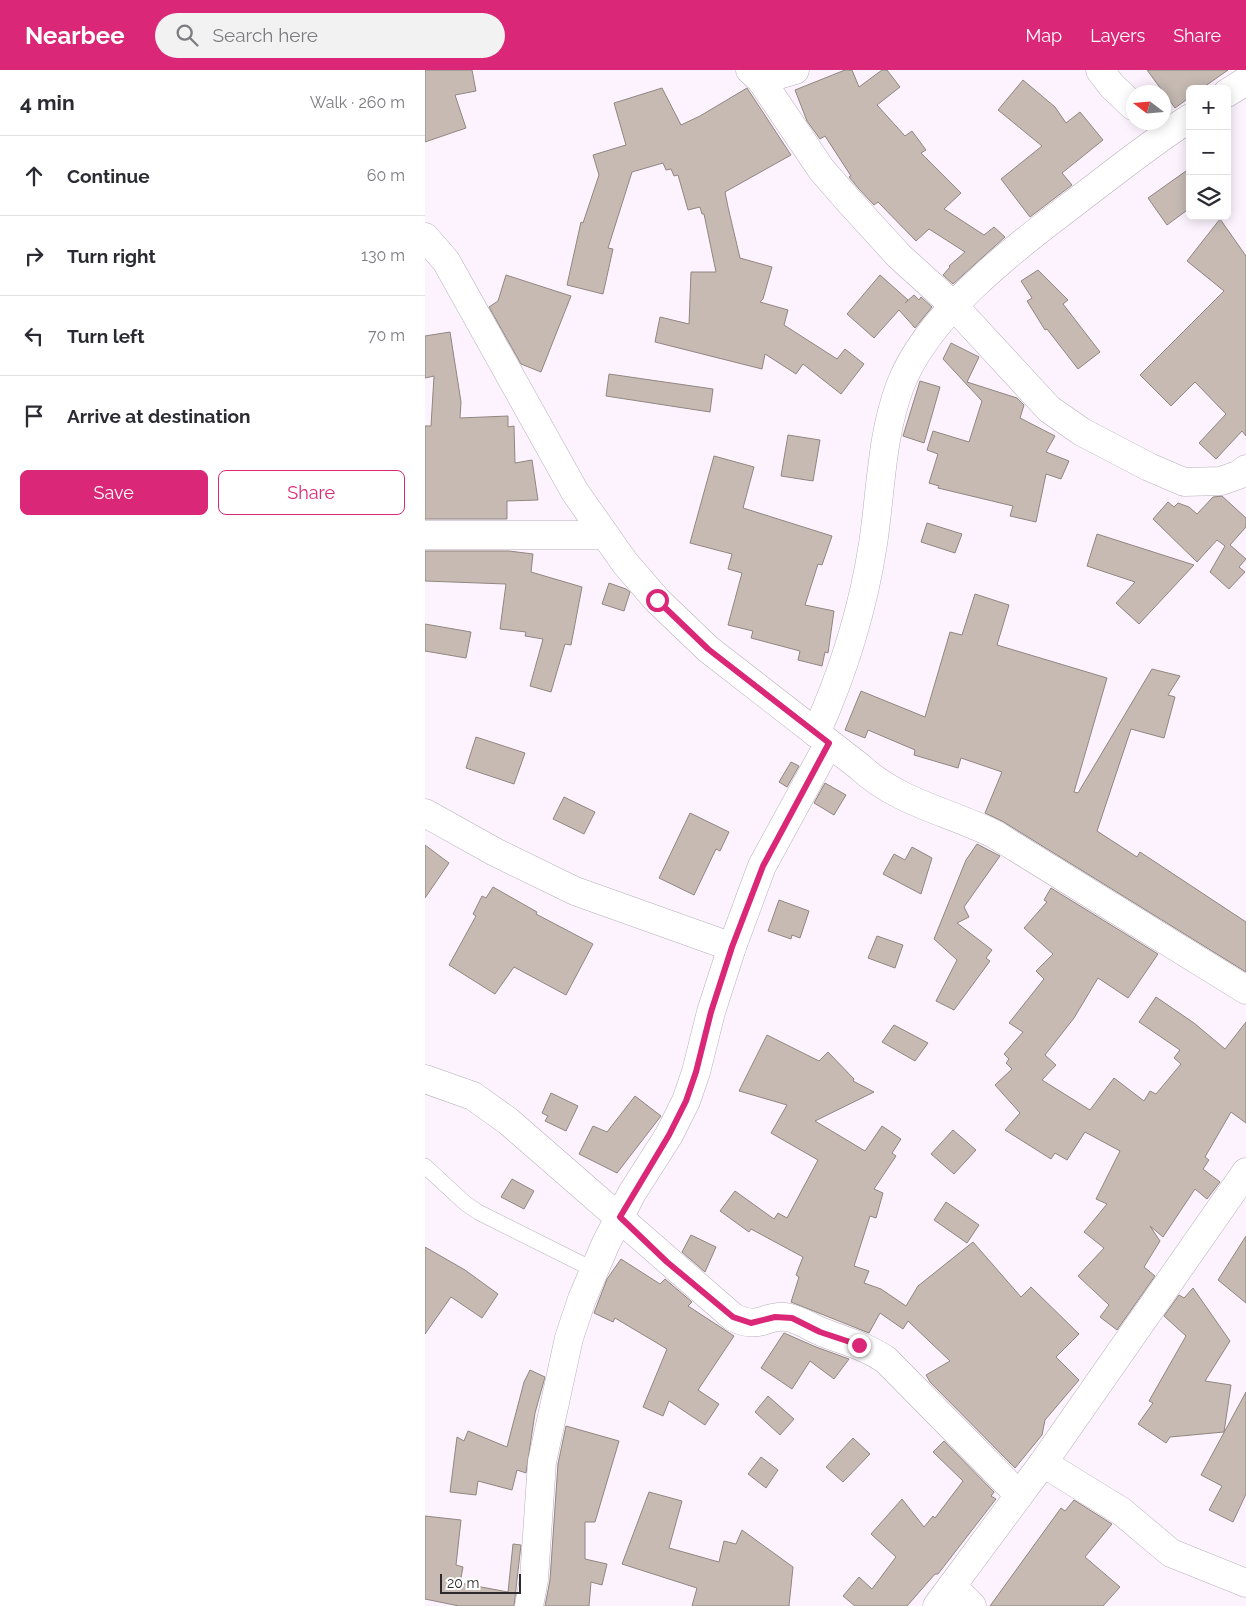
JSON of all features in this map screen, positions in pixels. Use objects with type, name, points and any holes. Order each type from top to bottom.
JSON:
[{"type":"street","points":[[795,70],[755,75],[821,169],[847,199],[899,256],[953,305],[1049,409],[1082,432],[1149,467],[1184,482],[1221,481],[1238,475],[1246,469]]},
{"type":"street","points":[[1100,70],[1112,86],[1126,99]]},
{"type":"street","points":[[1231,90],[1246,81]]},
{"type":"street","points":[[1171,124],[1186,119]]},
{"type":"street","points":[[529,1606],[534,1579],[542,1462],[569,1338],[594,1270],[620,1217],[669,1135],[686,1101],[696,1072],[711,1012],[732,947],[763,866],[823,738],[829,703],[861,607],[873,543],[885,441],[900,385],[933,328],[953,305],[1156,130]]},
{"type":"street","points":[[425,237],[446,261],[575,492],[604,535],[631,570],[677,621],[708,649],[823,738],[875,782],[898,794],[967,821],[994,834],[1246,990]]},
{"type":"street","points":[[425,535],[604,535]]},
{"type":"street","points":[[425,813],[495,852],[575,891],[732,947]]},
{"type":"street","points":[[425,1079],[473,1096],[494,1111],[620,1217],[667,1262],[733,1317],[751,1323],[775,1317],[792,1318],[820,1332],[859,1345],[886,1360],[1019,1495]]},
{"type":"street","points":[[972,1606],[944,1596],[1043,1463],[1246,1172]]},
{"type":"street","points":[[1043,1463],[1121,1511],[1171,1553],[1246,1583]]},
{"type":"lane","points":[[425,1166],[465,1203],[478,1212],[594,1270]]},
{"type":"building","points":[[425,70],[472,70],[476,91],[455,95],[466,128],[425,142]]},
{"type":"building","points":[[845,70],[852,70],[859,87],[882,70],[887,70],[900,87],[877,105],[905,136],[912,131],[926,150],[921,153],[961,193],[944,209],[984,235],[994,227],[1005,237],[953,284],[943,275],[949,266],[965,252],[929,229],[916,241],[878,202],[874,205],[859,189],[849,177],[851,176],[825,136],[820,139],[807,121],[795,90]]},
{"type":"building","points":[[1147,70],[1228,70],[1207,85],[1186,85],[1186,100],[1175,108],[1171,103],[1171,85],[1158,85]]},
{"type":"building","points":[[1023,80],[1055,107],[1066,123],[1080,112],[1103,140],[1062,173],[1072,185],[1030,217],[1001,179],[1042,146],[998,110]]},
{"type":"building","points":[[662,88],[681,125],[747,88],[791,155],[725,192],[728,207],[740,258],[772,267],[763,299],[760,302],[788,310],[784,325],[837,359],[845,349],[864,364],[841,394],[803,364],[796,374],[765,354],[762,369],[655,342],[660,317],[689,324],[691,272],[716,272],[704,214],[702,214],[700,207],[688,210],[678,175],[674,176],[671,169],[666,170],[663,163],[632,172],[608,248],[613,249],[603,294],[567,285],[581,222],[583,223],[599,175],[593,155],[626,145],[614,103]]},
{"type":"building","points":[[1186,171],[1186,211],[1167,225],[1148,198]]},
{"type":"building","points":[[1219,220],[1246,256],[1246,436],[1242,431],[1216,459],[1199,443],[1226,414],[1195,382],[1171,406],[1140,375],[1224,291],[1187,261]]},
{"type":"building","points":[[1038,270],[1068,300],[1063,304],[1100,352],[1078,369],[1047,329],[1045,330],[1027,301],[1032,298],[1021,281]]},
{"type":"building","points":[[506,275],[571,296],[541,372],[521,364],[489,307],[498,301]]},
{"type":"building","points":[[880,275],[908,300],[905,303],[914,295],[919,300],[921,297],[932,307],[915,328],[899,310],[874,338],[847,314]]},
{"type":"building","points":[[450,332],[461,402],[460,418],[508,416],[508,427],[514,426],[515,463],[532,460],[538,500],[507,501],[507,519],[425,519],[425,426],[431,426],[434,376],[425,378],[425,336]]},
{"type":"building","points":[[951,343],[979,357],[967,382],[1017,398],[1024,405],[1020,418],[1055,436],[1046,452],[1069,461],[1061,479],[1046,474],[1036,522],[1010,516],[1013,506],[938,488],[939,486],[929,483],[938,454],[927,450],[933,431],[969,442],[982,401],[943,359]]},
{"type":"building","points":[[609,374],[713,389],[710,412],[606,396]]},
{"type":"building","points":[[920,381],[940,387],[924,443],[903,436]]},
{"type":"building","points":[[788,435],[820,440],[813,481],[781,476]]},
{"type":"building","points":[[714,456],[754,467],[743,508],[832,536],[822,565],[818,564],[805,605],[834,611],[828,653],[825,652],[822,666],[798,660],[800,651],[751,638],[753,631],[728,625],[742,573],[728,569],[732,554],[690,543]]},
{"type":"building","points":[[1222,496],[1246,518],[1246,527],[1230,545],[1246,559],[1239,567],[1245,572],[1229,589],[1210,572],[1225,546],[1217,540],[1197,562],[1153,519],[1168,502],[1174,507],[1178,503],[1189,507],[1197,514],[1213,497]]},
{"type":"building","points":[[927,523],[962,534],[955,553],[921,542]]},
{"type":"building","points":[[1097,534],[1194,565],[1139,624],[1116,603],[1135,582],[1087,566]]},
{"type":"building","points":[[425,551],[509,551],[533,554],[531,572],[582,587],[571,645],[565,644],[551,692],[530,686],[543,639],[525,636],[526,632],[500,629],[506,584],[425,581]]},
{"type":"building","points":[[609,583],[630,592],[624,611],[602,604]]},
{"type":"building","points":[[975,594],[1009,605],[997,645],[1107,678],[1074,792],[1078,793],[1152,669],[1180,676],[1168,695],[1175,697],[1164,738],[1131,729],[1097,831],[1137,857],[1140,852],[1246,922],[1246,972],[1002,821],[985,813],[1002,772],[961,758],[958,768],[914,755],[915,750],[868,730],[865,738],[845,730],[861,691],[925,717],[950,632],[962,635]]},
{"type":"building","points":[[425,624],[471,632],[466,658],[425,651]]},
{"type":"building","points":[[476,737],[525,753],[514,784],[466,768]]},
{"type":"building","points":[[791,762],[799,766],[787,787],[779,782]]},
{"type":"building","points":[[825,783],[846,795],[834,815],[814,803]]},
{"type":"building","points":[[564,797],[595,812],[584,834],[553,819]]},
{"type":"building","points":[[690,813],[729,832],[720,851],[716,849],[694,895],[659,878]]},
{"type":"building","points":[[977,844],[1000,856],[964,907],[969,917],[957,923],[992,950],[986,958],[990,961],[954,1010],[936,1001],[957,960],[934,939],[966,860]]},
{"type":"building","points":[[425,845],[449,863],[425,898]]},
{"type":"building","points":[[912,847],[932,858],[921,894],[883,874],[894,854],[905,860]]},
{"type":"building","points":[[493,887],[537,912],[536,914],[593,944],[566,995],[514,967],[495,994],[449,965],[476,916],[473,914],[482,896],[486,898]]},
{"type":"building","points":[[1051,888],[1158,954],[1128,998],[1098,978],[1074,1018],[1045,1055],[1056,1065],[1042,1080],[1090,1110],[1114,1078],[1144,1101],[1150,1091],[1156,1094],[1181,1064],[1174,1058],[1180,1050],[1139,1022],[1156,997],[1194,1023],[1225,1049],[1246,1022],[1246,1123],[1231,1112],[1205,1157],[1209,1160],[1203,1169],[1220,1182],[1207,1199],[1195,1189],[1163,1237],[1150,1226],[1160,1241],[1144,1267],[1155,1276],[1117,1330],[1100,1317],[1109,1305],[1078,1276],[1104,1248],[1084,1232],[1107,1204],[1096,1199],[1120,1151],[1085,1132],[1067,1160],[1055,1153],[1051,1159],[1005,1130],[1020,1113],[995,1085],[1012,1069],[1006,1063],[1009,1059],[1004,1054],[1023,1032],[1009,1023],[1044,979],[1036,971],[1053,954],[1024,928],[1047,902],[1044,900]]},
{"type":"building","points":[[779,900],[809,911],[800,938],[792,935],[791,939],[768,931]]},
{"type":"building","points":[[877,936],[903,945],[895,968],[868,958]]},
{"type":"building","points":[[894,1025],[928,1043],[915,1061],[882,1042]]},
{"type":"building","points":[[767,1035],[819,1061],[828,1052],[854,1079],[853,1081],[874,1092],[815,1121],[865,1151],[882,1126],[901,1139],[892,1153],[896,1156],[874,1189],[883,1193],[876,1218],[870,1216],[854,1266],[869,1271],[864,1283],[881,1289],[906,1306],[918,1286],[973,1242],[1021,1297],[1031,1287],[1079,1334],[1056,1357],[1079,1380],[1045,1420],[1042,1435],[1015,1468],[930,1382],[926,1375],[950,1361],[908,1321],[903,1329],[880,1313],[869,1333],[791,1302],[799,1277],[796,1275],[803,1257],[751,1229],[749,1232],[720,1211],[735,1191],[774,1219],[778,1213],[787,1218],[818,1160],[771,1133],[787,1105],[739,1091]]},
{"type":"building","points":[[551,1093],[578,1106],[566,1131],[545,1121],[548,1116],[542,1113]]},
{"type":"building","points":[[635,1096],[661,1116],[617,1173],[579,1154],[593,1126],[607,1132]]},
{"type":"building","points":[[953,1130],[976,1150],[954,1174],[931,1154]]},
{"type":"building","points":[[512,1179],[534,1191],[524,1209],[501,1197]]},
{"type":"building","points":[[946,1202],[979,1225],[967,1243],[934,1220]]},
{"type":"building","points":[[691,1235],[716,1247],[705,1272],[682,1252]]},
{"type":"building","points":[[1246,1236],[1246,1303],[1218,1280]]},
{"type":"building","points":[[425,1247],[465,1270],[498,1294],[482,1318],[451,1297],[425,1334]]},
{"type":"building","points":[[621,1259],[660,1284],[665,1279],[692,1302],[688,1306],[734,1336],[698,1390],[719,1404],[705,1425],[669,1401],[663,1416],[643,1407],[667,1349],[615,1318],[613,1322],[594,1313],[607,1279]]},
{"type":"building","points":[[1193,1288],[1230,1341],[1205,1381],[1231,1385],[1224,1432],[1170,1437],[1166,1443],[1138,1424],[1153,1403],[1149,1401],[1186,1336],[1164,1316],[1179,1295],[1184,1298]]},
{"type":"building","points":[[784,1333],[849,1359],[834,1379],[810,1361],[792,1389],[761,1368]]},
{"type":"building","points":[[530,1370],[545,1377],[535,1413],[526,1473],[517,1470],[512,1490],[478,1481],[476,1495],[450,1492],[457,1437],[464,1441],[468,1431],[507,1447],[524,1382]]},
{"type":"building","points":[[1246,1392],[1246,1494],[1233,1522],[1209,1510],[1222,1486],[1201,1475]]},
{"type":"building","points":[[768,1396],[794,1419],[780,1435],[755,1412]]},
{"type":"building","points":[[566,1426],[619,1441],[595,1522],[585,1522],[585,1559],[607,1564],[602,1585],[591,1582],[589,1606],[545,1606],[550,1580],[558,1464]]},
{"type":"building","points":[[853,1438],[870,1454],[843,1482],[826,1467]]},
{"type":"building","points":[[944,1441],[994,1492],[991,1496],[996,1499],[938,1574],[935,1574],[907,1606],[855,1606],[843,1596],[859,1577],[872,1589],[896,1557],[871,1534],[902,1499],[924,1527],[933,1516],[935,1518],[963,1481],[933,1452]]},
{"type":"building","points":[[761,1457],[778,1470],[766,1488],[748,1474]]},
{"type":"building","points":[[649,1492],[682,1501],[669,1548],[719,1562],[724,1541],[736,1544],[742,1530],[793,1567],[789,1606],[692,1606],[697,1588],[622,1564]]},
{"type":"building","points":[[1074,1500],[1112,1524],[1085,1557],[1120,1587],[1103,1606],[990,1606],[1061,1508],[1065,1511]]},
{"type":"building","points":[[425,1516],[461,1520],[456,1565],[463,1567],[460,1583],[508,1592],[513,1544],[521,1545],[514,1606],[459,1606],[425,1599]]},
{"type":"route","points":[[657,600],[708,649],[829,743],[775,841],[749,901],[711,1012],[696,1072],[686,1101],[669,1135],[620,1217],[667,1262],[733,1317],[741,1321],[760,1323],[783,1316],[792,1318],[820,1332],[859,1345]]}]
